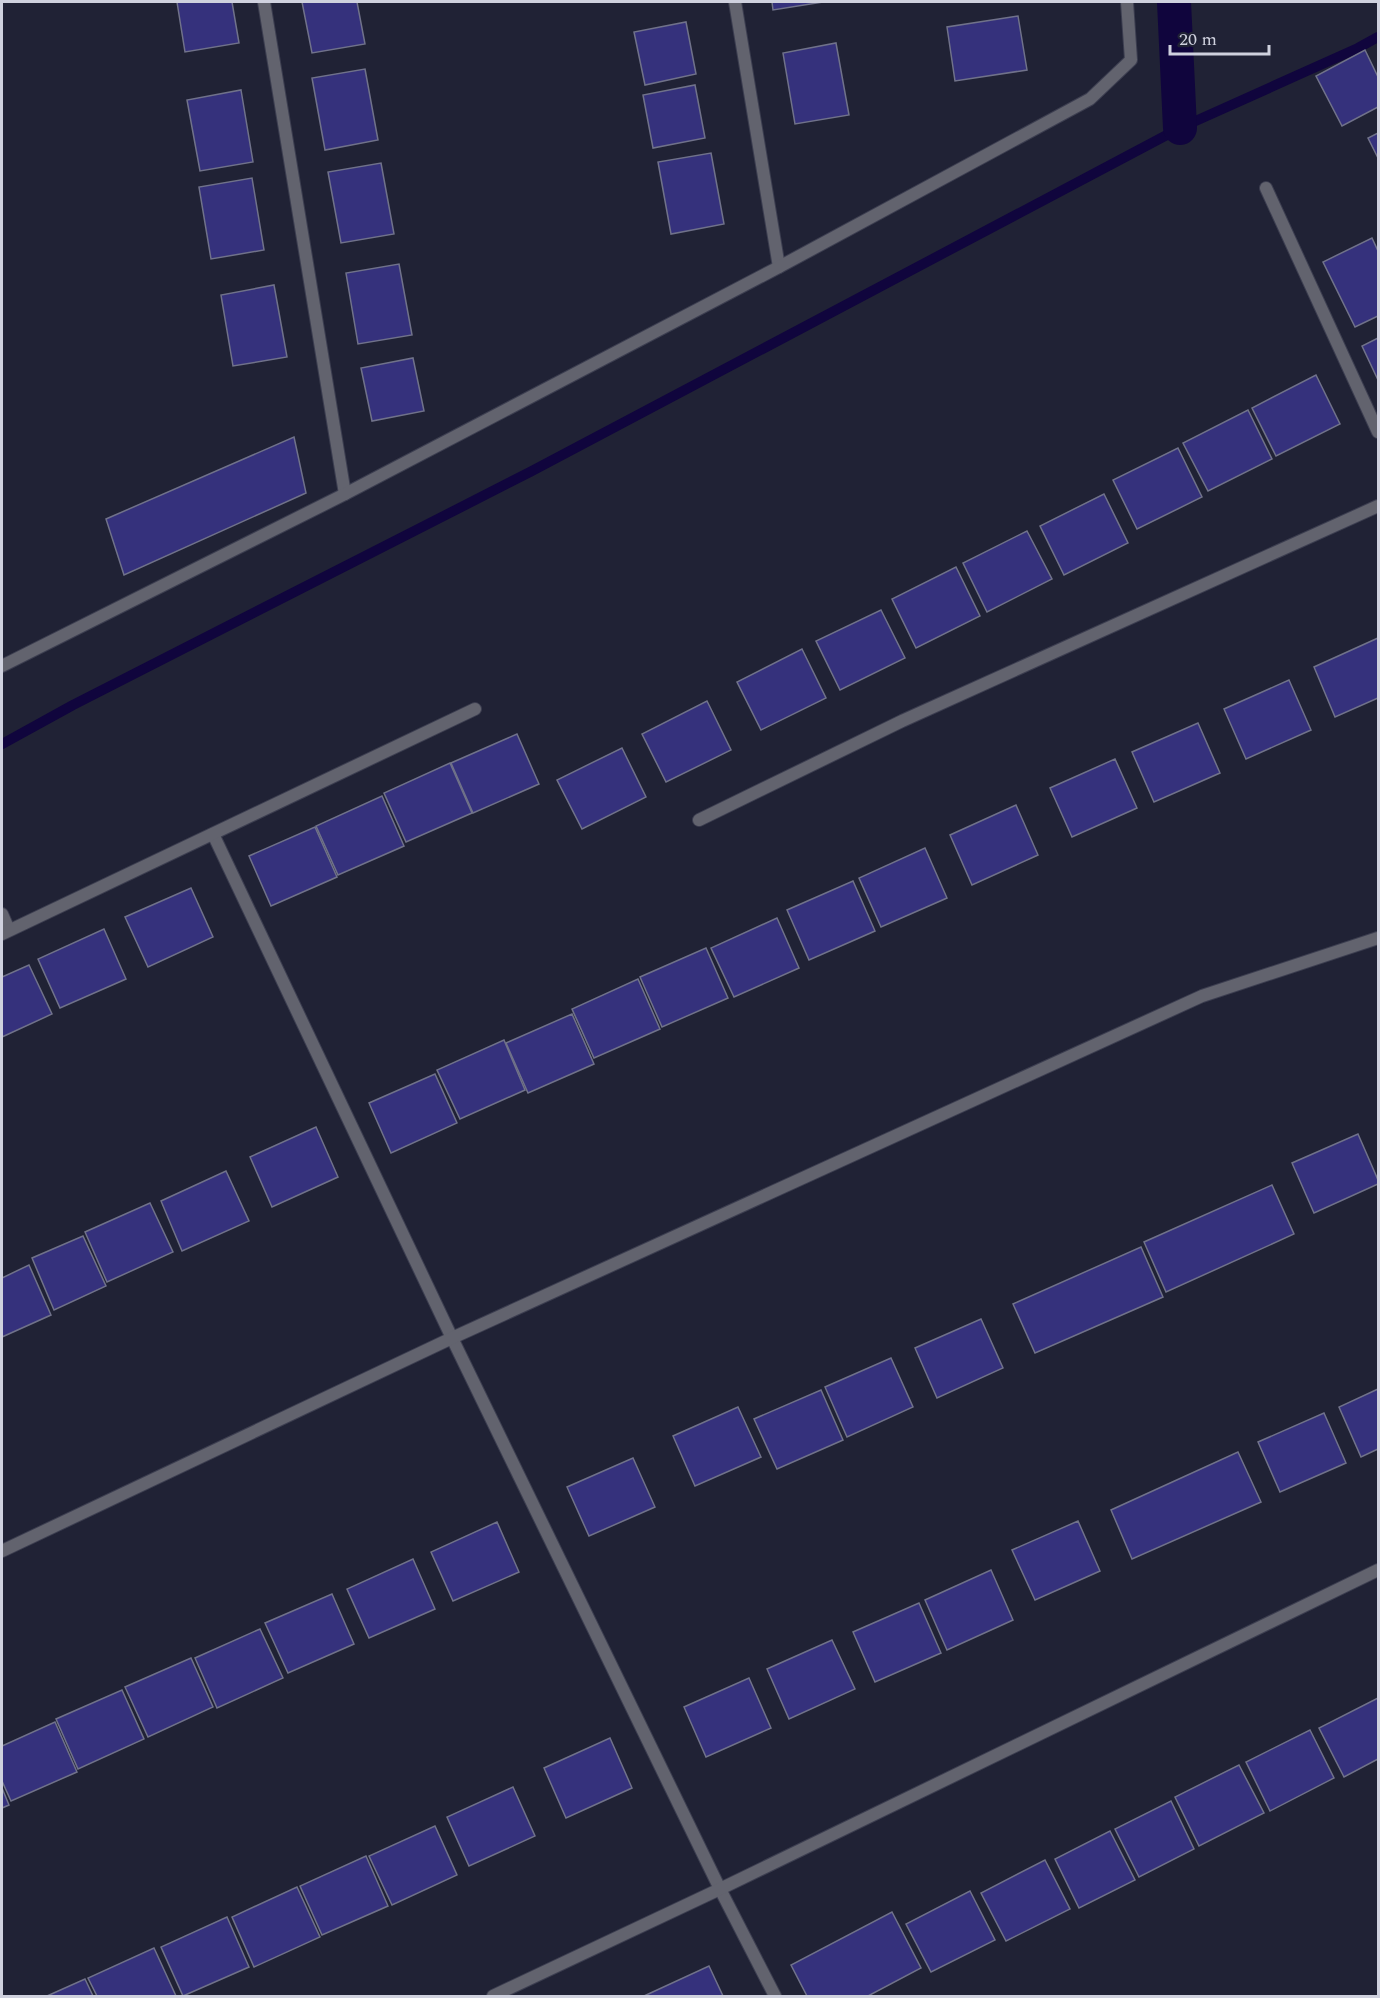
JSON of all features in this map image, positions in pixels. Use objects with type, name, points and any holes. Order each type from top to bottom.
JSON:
[{"type":"street","points":[[264,2],[345,494]]},
{"type":"street","points":[[735,2],[779,267]]},
{"type":"street","points":[[2,666],[345,494],[779,267],[1090,99],[1131,60],[1127,2]]},
{"type":"street","points":[[1266,188],[1378,432]]},
{"type":"street","points":[[699,820],[902,721],[1378,506]]},
{"type":"street","points":[[2,914],[5,932],[475,709]]},
{"type":"street","points":[[213,834],[452,1338],[720,1889],[775,1996]]},
{"type":"street","points":[[2,1551],[452,1338],[1202,996],[1378,938]]},
{"type":"street","points":[[493,1996],[720,1889],[1378,1570]]},
{"type":"building","points":[[177,2],[232,2],[239,43],[185,52]]},
{"type":"building","points":[[302,2],[357,2],[365,44],[312,53]]},
{"type":"building","points":[[772,2],[823,2],[773,10]]},
{"type":"building","points":[[1018,16],[1027,70],[955,81],[947,27]]},
{"type":"building","points":[[686,22],[696,74],[645,85],[634,32]]},
{"type":"building","points":[[836,43],[849,115],[795,124],[783,53]]},
{"type":"building","points":[[1365,50],[1378,77],[1378,107],[1342,126],[1316,76]]},
{"type":"building","points":[[365,69],[378,140],[325,150],[312,78]]},
{"type":"building","points":[[695,85],[705,138],[653,148],[643,95]]},
{"type":"building","points":[[241,90],[253,162],[200,171],[187,100]]},
{"type":"building","points":[[1378,133],[1378,158],[1368,138]]},
{"type":"building","points":[[711,153],[724,224],[671,234],[658,162]]},
{"type":"building","points":[[381,163],[394,234],[341,243],[328,172]]},
{"type":"building","points":[[252,178],[264,250],[211,259],[199,187]]},
{"type":"building","points":[[1372,238],[1378,251],[1378,316],[1355,327],[1323,262]]},
{"type":"building","points":[[399,264],[412,335],[358,344],[346,273]]},
{"type":"building","points":[[274,285],[287,357],[233,366],[221,295]]},
{"type":"building","points":[[1378,338],[1378,380],[1362,346]]},
{"type":"building","points":[[413,358],[424,411],[372,421],[361,368]]},
{"type":"building","points":[[1316,375],[1340,424],[1276,456],[1252,408]]},
{"type":"building","points":[[1248,410],[1272,459],[1208,491],[1183,443]]},
{"type":"building","points":[[294,437],[306,493],[124,575],[106,519]]},
{"type":"building","points":[[1178,448],[1202,497],[1137,529],[1113,480]]},
{"type":"building","points":[[1104,494],[1128,543],[1064,575],[1040,526]]},
{"type":"building","points":[[1027,531],[1052,579],[987,612],[963,563]]},
{"type":"building","points":[[956,567],[980,616],[916,648],[892,599]]},
{"type":"building","points":[[881,610],[905,658],[840,690],[816,641]]},
{"type":"building","points":[[1378,638],[1378,698],[1335,717],[1314,667]]},
{"type":"building","points":[[802,649],[826,698],[761,730],[737,682]]},
{"type":"building","points":[[1289,680],[1311,730],[1246,759],[1224,709]]},
{"type":"building","points":[[707,701],[731,750],[666,782],[642,734]]},
{"type":"building","points":[[1198,723],[1220,773],[1154,802],[1132,752]]},
{"type":"building","points":[[517,734],[539,784],[473,813],[451,763]]},
{"type":"building","points":[[622,748],[646,797],[582,829],[557,780]]},
{"type":"building","points":[[1115,759],[1137,808],[1072,837],[1050,788]]},
{"type":"building","points":[[450,763],[472,813],[406,842],[384,793]]},
{"type":"building","points":[[382,796],[404,846],[338,875],[316,826]]},
{"type":"building","points":[[1016,805],[1038,855],[972,885],[950,835]]},
{"type":"building","points":[[315,827],[337,877],[271,906],[249,856]]},
{"type":"building","points":[[925,848],[947,898],[881,927],[859,878]]},
{"type":"building","points":[[853,881],[875,931],[809,960],[787,910]]},
{"type":"building","points":[[191,888],[213,937],[148,967],[125,917]]},
{"type":"building","points":[[777,918],[799,968],[734,997],[711,948]]},
{"type":"building","points":[[104,929],[126,979],[60,1008],[38,959]]},
{"type":"building","points":[[706,948],[728,998],[662,1027],[640,977]]},
{"type":"building","points":[[29,965],[52,1014],[2,1037],[2,977]]},
{"type":"building","points":[[638,979],[660,1029],[594,1058],[572,1009]]},
{"type":"building","points":[[572,1014],[594,1064],[528,1093],[506,1043]]},
{"type":"building","points":[[504,1040],[525,1090],[460,1119],[437,1070]]},
{"type":"building","points":[[435,1074],[457,1123],[391,1153],[369,1103]]},
{"type":"building","points":[[316,1127],[338,1177],[272,1207],[250,1157]]},
{"type":"building","points":[[1358,1134],[1378,1184],[1314,1213],[1292,1163]]},
{"type":"building","points":[[226,1171],[249,1221],[182,1251],[161,1201]]},
{"type":"building","points":[[1272,1185],[1294,1234],[1166,1292],[1144,1242]]},
{"type":"building","points":[[150,1203],[173,1252],[107,1282],[85,1232]]},
{"type":"building","points":[[83,1236],[106,1286],[54,1310],[32,1258]]},
{"type":"building","points":[[1141,1247],[1163,1297],[1035,1353],[1013,1304]]},
{"type":"building","points":[[29,1265],[51,1315],[2,1337],[2,1278]]},
{"type":"building","points":[[981,1319],[1003,1368],[937,1398],[915,1348]]},
{"type":"building","points":[[891,1358],[913,1407],[847,1437],[825,1387]]},
{"type":"building","points":[[1378,1389],[1378,1449],[1361,1457],[1339,1407]]},
{"type":"building","points":[[821,1390],[843,1440],[777,1469],[754,1419]]},
{"type":"building","points":[[738,1407],[761,1457],[695,1486],[673,1436]]},
{"type":"building","points":[[1324,1413],[1346,1463],[1280,1492],[1258,1442]]},
{"type":"building","points":[[1238,1452],[1261,1502],[1132,1559],[1111,1510]]},
{"type":"building","points":[[633,1458],[655,1507],[589,1536],[567,1487]]},
{"type":"building","points":[[1078,1521],[1100,1571],[1035,1600],[1012,1550]]},
{"type":"building","points":[[497,1522],[519,1572],[453,1601],[431,1552]]},
{"type":"building","points":[[413,1559],[435,1609],[369,1638],[347,1589]]},
{"type":"building","points":[[991,1570],[1013,1620],[947,1650],[925,1600]]},
{"type":"building","points":[[332,1594],[354,1644],[288,1673],[265,1623]]},
{"type":"building","points":[[919,1603],[941,1653],[875,1682],[853,1632]]},
{"type":"building","points":[[260,1629],[283,1678],[217,1708],[195,1658]]},
{"type":"building","points":[[832,1640],[855,1689],[789,1719],[767,1669]]},
{"type":"building","points":[[191,1658],[213,1707],[148,1737],[125,1687]]},
{"type":"building","points":[[749,1678],[771,1728],[706,1757],[684,1707]]},
{"type":"building","points":[[122,1690],[144,1739],[78,1769],[56,1719]]},
{"type":"building","points":[[1378,1698],[1378,1759],[1344,1777],[1319,1728]]},
{"type":"building","points":[[55,1722],[77,1772],[11,1801],[2,1781],[2,1746]]},
{"type":"building","points":[[1310,1730],[1334,1778],[1270,1811],[1246,1762]]},
{"type":"building","points":[[610,1738],[632,1788],[566,1818],[544,1768]]},
{"type":"building","points":[[1239,1765],[1264,1813],[1199,1846],[1175,1797]]},
{"type":"building","points":[[513,1787],[535,1836],[469,1866],[447,1817]]},
{"type":"building","points":[[2,1788],[9,1805],[2,1808]]},
{"type":"building","points":[[1171,1801],[1194,1849],[1139,1877],[1115,1829]]},
{"type":"building","points":[[435,1826],[457,1875],[392,1905],[369,1856]]},
{"type":"building","points":[[1110,1831],[1135,1880],[1079,1908],[1055,1859]]},
{"type":"building","points":[[366,1856],[388,1906],[322,1935],[300,1886]]},
{"type":"building","points":[[1045,1860],[1070,1909],[1006,1941],[981,1893]]},
{"type":"building","points":[[297,1887],[320,1937],[254,1967],[232,1917]]},
{"type":"building","points":[[970,1891],[995,1940],[931,1972],[906,1924]]},
{"type":"building","points":[[892,1912],[921,1968],[868,1996],[807,1996],[791,1965]]},
{"type":"building","points":[[227,1917],[249,1967],[183,1996],[161,1947]]},
{"type":"building","points":[[154,1948],[176,1996],[97,1996],[88,1978]]},
{"type":"building","points":[[709,1966],[723,1996],[644,1996]]},
{"type":"building","points":[[85,1979],[93,1996],[47,1996]]},
{"type":"waterway","points":[[1174,2],[1180,128]]},
{"type":"waterway","points":[[2,744],[73,705],[530,472],[1180,128],[1378,37]]}]
